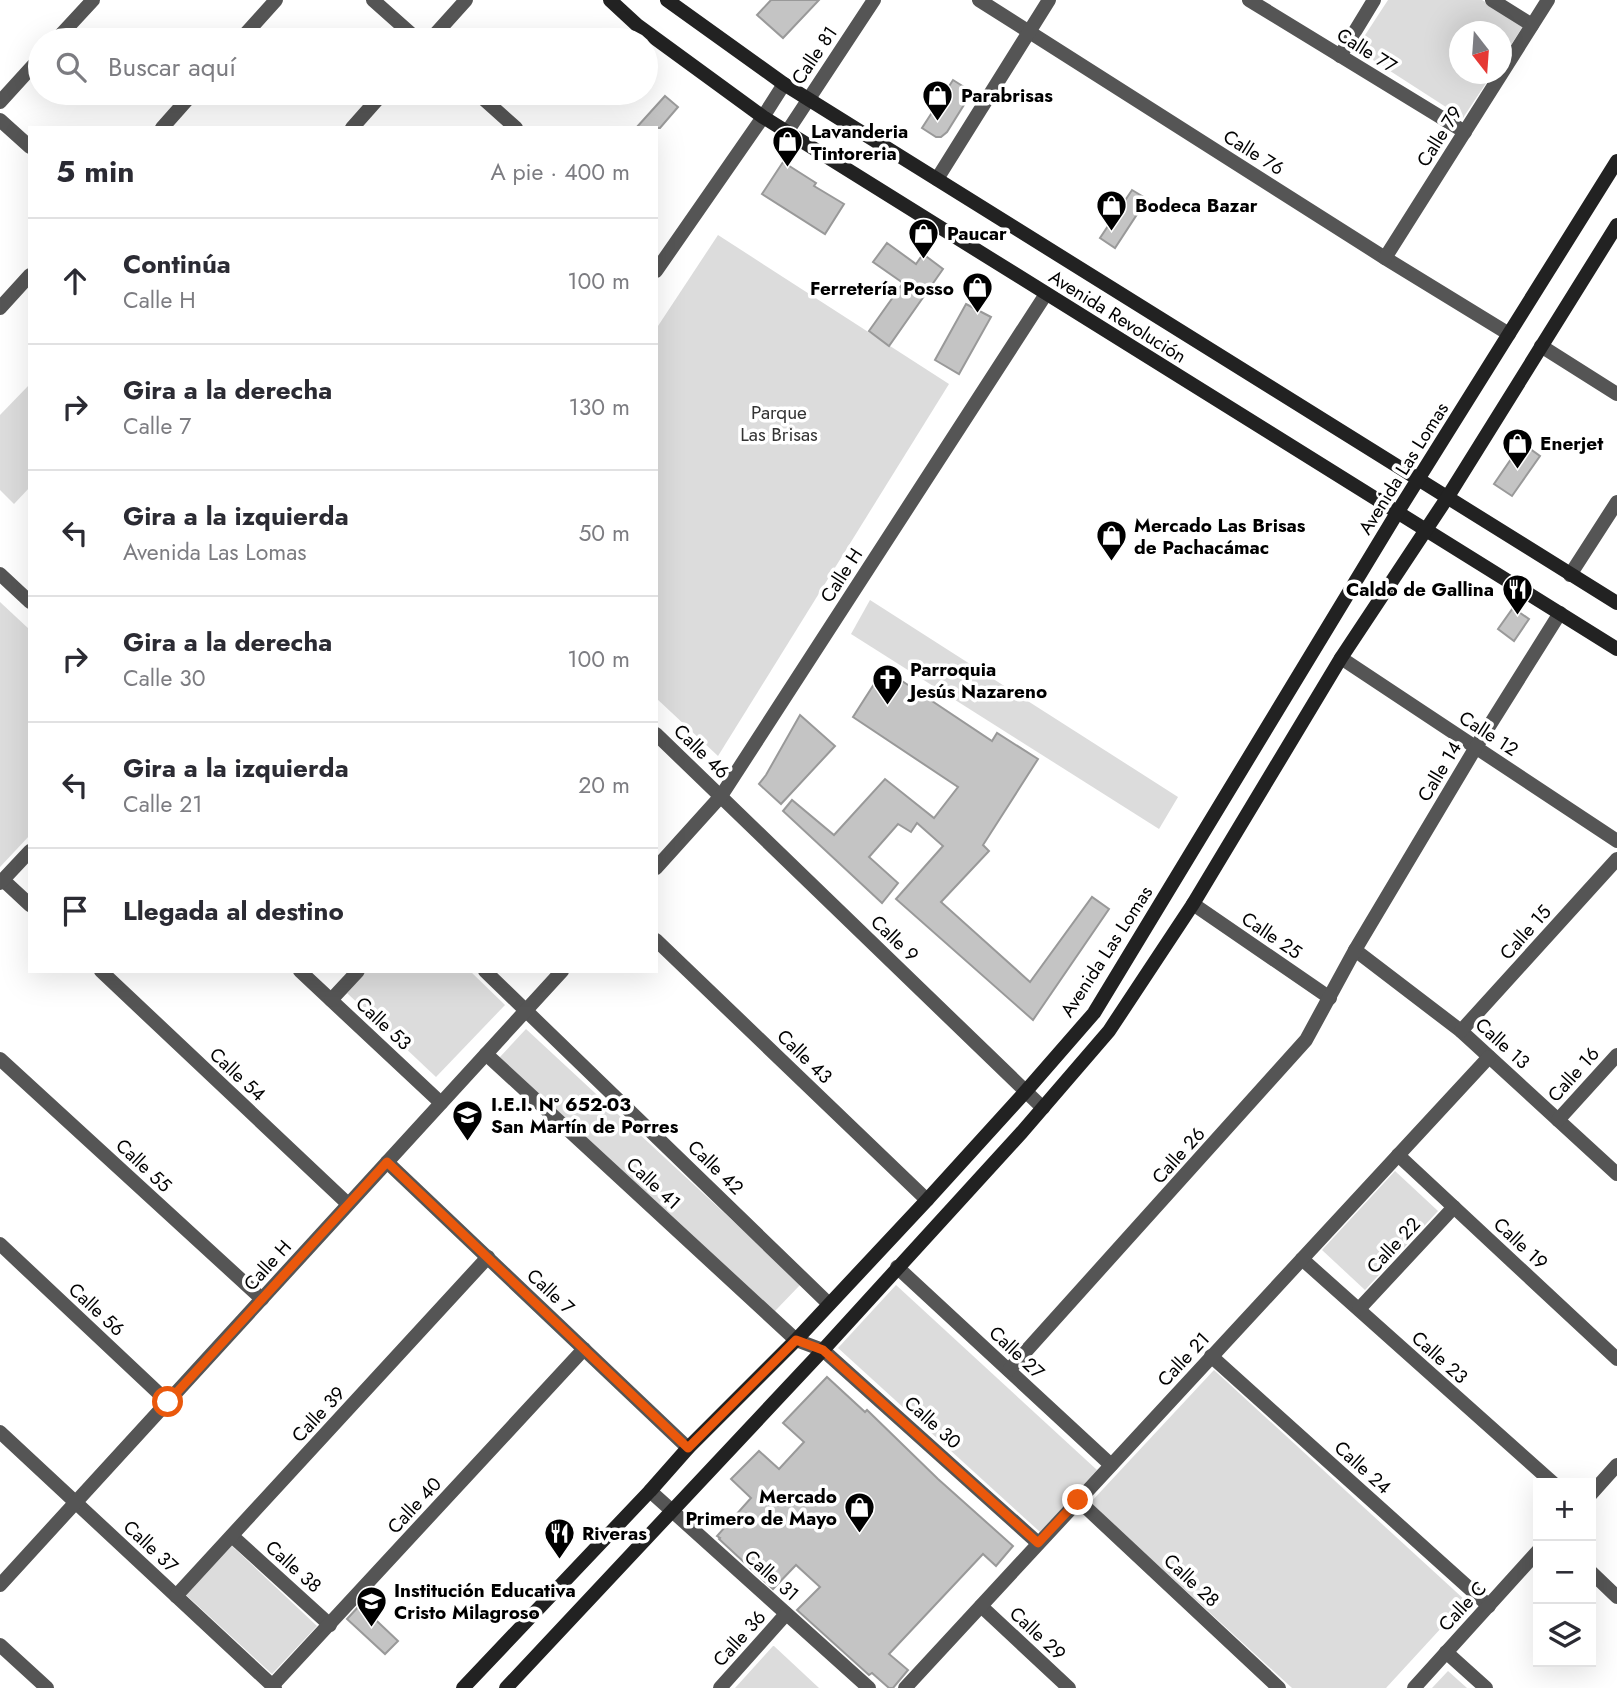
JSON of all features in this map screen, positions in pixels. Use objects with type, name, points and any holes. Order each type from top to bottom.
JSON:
[{"type":"street","points":[[68,28],[93,0]]},
{"type":"street","points":[[251,28],[276,0]]},
{"type":"street","points":[[373,0],[404,28]]},
{"type":"street","points":[[441,28],[466,0]]},
{"type":"street","name":"Avenida Revolución","points":[[610,0],[642,28]]},
{"type":"street","name":"Avenida Revolución","points":[[667,0],[784,84],[1617,603]]},
{"type":"street","name":"Calle 81","points":[[787,132],[874,0]]},
{"type":"street","name":"Calle 76","points":[[979,0],[1509,334]]},
{"type":"street","points":[[937,179],[1049,0]]},
{"type":"street","name":"Calle 77","points":[[1249,0],[1465,132]]},
{"type":"street","points":[[1340,55],[1374,0]]},
{"type":"street","points":[[1492,0],[1532,25]]},
{"type":"street","name":"Calle 79","points":[[1385,258],[1548,0]]},
{"type":"street","name":"Avenida Revolución","points":[[658,40],[763,117],[1617,649]]},
{"type":"street","points":[[0,102],[28,71]]},
{"type":"street","points":[[659,262],[784,84]]},
{"type":"street","points":[[164,126],[182,105]]},
{"type":"street","points":[[354,126],[372,105]]},
{"type":"street","points":[[490,105],[514,126]]},
{"type":"street","points":[[0,120],[28,145]]},
{"type":"street","name":"Avenida Las Lomas","points":[[463,1688],[688,1448],[796,1340],[927,1200],[1094,1013],[1397,513],[1617,161]]},
{"type":"street","points":[[506,1688],[823,1350],[1043,1108],[1109,1031],[1193,904],[1340,658],[1447,498],[1617,225]]},
{"type":"street","points":[[0,308],[28,277]]},
{"type":"street","name":"Calle H","points":[[658,866],[721,796],[1046,294]]},
{"type":"street","points":[[1541,346],[1617,394]]},
{"type":"street","points":[[1570,575],[1617,502]]},
{"type":"street","points":[[0,574],[28,600]]},
{"type":"street","name":"Calle 14","points":[[1355,950],[1476,747],[1560,613]]},
{"type":"street","name":"Calle 12","points":[[1340,658],[1617,841]]},
{"type":"street","name":"Calle 46","points":[[658,736],[721,796]]},
{"type":"street","name":"Calle 9","points":[[721,796],[1043,1108]]},
{"type":"street","points":[[28,853],[2,882],[28,903]]},
{"type":"street","name":"Calle 15","points":[[1461,1031],[1617,859]]},
{"type":"street","name":"Calle 25","points":[[1193,904],[1330,998]]},
{"type":"street","name":"Calle 43","points":[[658,942],[927,1200]]},
{"type":"street","name":"Calle 26","points":[[1009,1370],[1306,1040],[1355,950]]},
{"type":"street","name":"Calle 13","points":[[1355,950],[1461,1031],[1617,1174]]},
{"type":"street","name":"Calle 54","points":[[102,973],[348,1205]]},
{"type":"street","name":"Calle 53","points":[[302,973],[441,1102]]},
{"type":"street","points":[[331,1000],[356,973]]},
{"type":"street","name":"Calle 42","points":[[487,973],[829,1304]]},
{"type":"street","name":"Calle H","points":[[0,1586],[560,973]]},
{"type":"street","name":"Calle 41","points":[[486,1054],[796,1340]]},
{"type":"street","name":"Calle 16","points":[[1558,1120],[1617,1055]]},
{"type":"street","name":"Calle 21","points":[[905,1688],[1489,1057]]},
{"type":"street","name":"Calle 55","points":[[0,1059],[262,1299]]},
{"type":"street","name":"Calle 19","points":[[1398,1155],[1617,1359]]},
{"type":"street","name":"Calle 7","points":[[387,1162],[688,1448]]},
{"type":"street","name":"Calle 22","points":[[1359,1310],[1454,1207]]},
{"type":"street","name":"Calle 56","points":[[0,1244],[168,1402]]},
{"type":"street","name":"Calle 39","points":[[176,1596],[488,1258]]},
{"type":"street","name":"Calle 23","points":[[1302,1259],[1547,1478]]},
{"type":"street","name":"Calle 27","points":[[897,1268],[1111,1465]]},
{"type":"street","name":"Calle 30","points":[[796,1340],[823,1350],[1038,1543]]},
{"type":"street","name":"Calle 40","points":[[274,1687],[584,1349]]},
{"type":"street","name":"Calle 24","points":[[1211,1356],[1489,1606]]},
{"type":"street","name":"Calle 37","points":[[0,1433],[274,1687]]},
{"type":"street","points":[[1596,1488],[1617,1465]]},
{"type":"street","name":"Calle 31","points":[[650,1491],[869,1688]]},
{"type":"street","name":"Calle 28","points":[[1078,1500],[1279,1688]]},
{"type":"street","name":"Calle 38","points":[[232,1536],[330,1625]]},
{"type":"street","name":"Calle C","points":[[1414,1688],[1533,1557]]},
{"type":"street","points":[[1596,1577],[1617,1597]]},
{"type":"street","name":"Calle 29","points":[[981,1606],[1069,1688]]},
{"type":"street","name":"Calle 36","points":[[720,1688],[786,1614]]},
{"type":"street","points":[[0,1645],[47,1688]]},
{"type":"street","points":[[1446,1652],[1486,1688]]},
{"type":"green space","points":[[1388,0],[1482,0],[1523,26],[1512,43],[1512,21],[1449,21],[1449,84],[1485,84],[1463,118],[1356,49]]},
{"type":"green space","name":"Parque Las Brisas","points":[[718,235],[949,384],[718,756],[658,700],[658,326]]},
{"type":"green space","points":[[28,386],[28,489],[14,504],[0,490],[0,415]]},
{"type":"green space","points":[[870,600],[1178,797],[1159,829],[851,634]]},
{"type":"green space","points":[[0,602],[28,628],[28,837],[0,867]]},
{"type":"green space","points":[[365,973],[472,973],[505,1005],[436,1077],[347,993]]},
{"type":"green space","points":[[526,1029],[801,1284],[774,1312],[499,1058]]},
{"type":"green space","points":[[1395,1171],[1438,1211],[1365,1290],[1322,1250]]},
{"type":"green space","points":[[896,1285],[1097,1470],[1040,1532],[838,1348]]},
{"type":"green space","points":[[1214,1370],[1466,1601],[1386,1688],[1292,1688],[1090,1503]]},
{"type":"green space","points":[[231,1545],[317,1626],[272,1674],[185,1594]]},
{"type":"green space","points":[[774,1646],[819,1688],[735,1688]]},
{"type":"green space","points":[[1448,1671],[1467,1688],[1432,1688]]},
{"type":"building","points":[[771,0],[819,0],[783,38],[757,15]]},
{"type":"building","points":[[953,80],[972,92],[947,132],[936,137],[922,128]]},
{"type":"building","points":[[665,96],[678,107],[660,128],[638,126],[658,105]]},
{"type":"building","points":[[783,162],[816,183],[814,186],[844,204],[825,234],[762,194]]},
{"type":"building","points":[[1132,190],[1147,199],[1115,248],[1100,238]]},
{"type":"building","points":[[887,243],[916,264],[923,254],[943,269],[889,346],[869,331],[903,283],[873,262]]},
{"type":"building","points":[[966,304],[991,317],[959,374],[935,360]]},
{"type":"building","name":"Enerjet","points":[[1522,443],[1540,456],[1512,496],[1494,484]]},
{"type":"building","points":[[1513,608],[1529,619],[1514,641],[1498,629]]},
{"type":"building","points":[[896,677],[992,741],[997,733],[1038,759],[983,845],[989,851],[941,902],[1030,982],[1092,897],[1109,909],[1033,1020],[896,899],[943,846],[917,823],[911,832],[898,824],[869,857],[898,883],[882,903],[783,811],[792,800],[834,835],[885,779],[934,818],[958,787],[853,717],[878,678],[890,686]]},
{"type":"building","points":[[800,715],[835,746],[781,804],[759,784]]},
{"type":"building","name":"Mercado Primero de Mayo","points":[[827,1377],[865,1412],[867,1410],[1013,1546],[996,1566],[983,1554],[889,1654],[908,1670],[893,1688],[889,1688],[872,1673],[869,1675],[797,1610],[820,1587],[796,1565],[773,1589],[717,1536],[751,1498],[731,1479],[759,1451],[779,1469],[804,1442],[783,1423]]},
{"type":"building","name":"Institución Educativa Cristo Milagroso","points":[[360,1605],[398,1641],[385,1654],[347,1619]]},
{"type":"place","name":"Parabrisas","points":[[938,122]]},
{"type":"place","name":"Lavanderia Tintoreria","points":[[788,169]]},
{"type":"place","name":"Bodeca Bazar","points":[[1112,232]]},
{"type":"place","name":"Paucar","points":[[924,260]]},
{"type":"place","name":"Ferretería Posso","points":[[977,315]]},
{"type":"place","name":"Enerjet","points":[[1517,470]]},
{"type":"place","name":"Mercado Las Brisas de Pachacámac","points":[[1111,563]]},
{"type":"place","name":"Caldo de Gallina","points":[[1517,616]]},
{"type":"place","name":"Parroquia Jesús Nazareno","points":[[887,707]]},
{"type":"place","name":"I.E.I. N° 652-03 San Martín de Porres","points":[[468,1142]]},
{"type":"place","name":"Mercado Primero de Mayo","points":[[860,1534]]},
{"type":"place","name":"Riveras","points":[[559,1560]]},
{"type":"place","name":"Institución Educativa Cristo Milagroso","points":[[371,1628]]},
{"type":"route","points":[[168,1402],[387,1162],[688,1448],[796,1340],[823,1350],[1038,1543],[1078,1500]]}]
